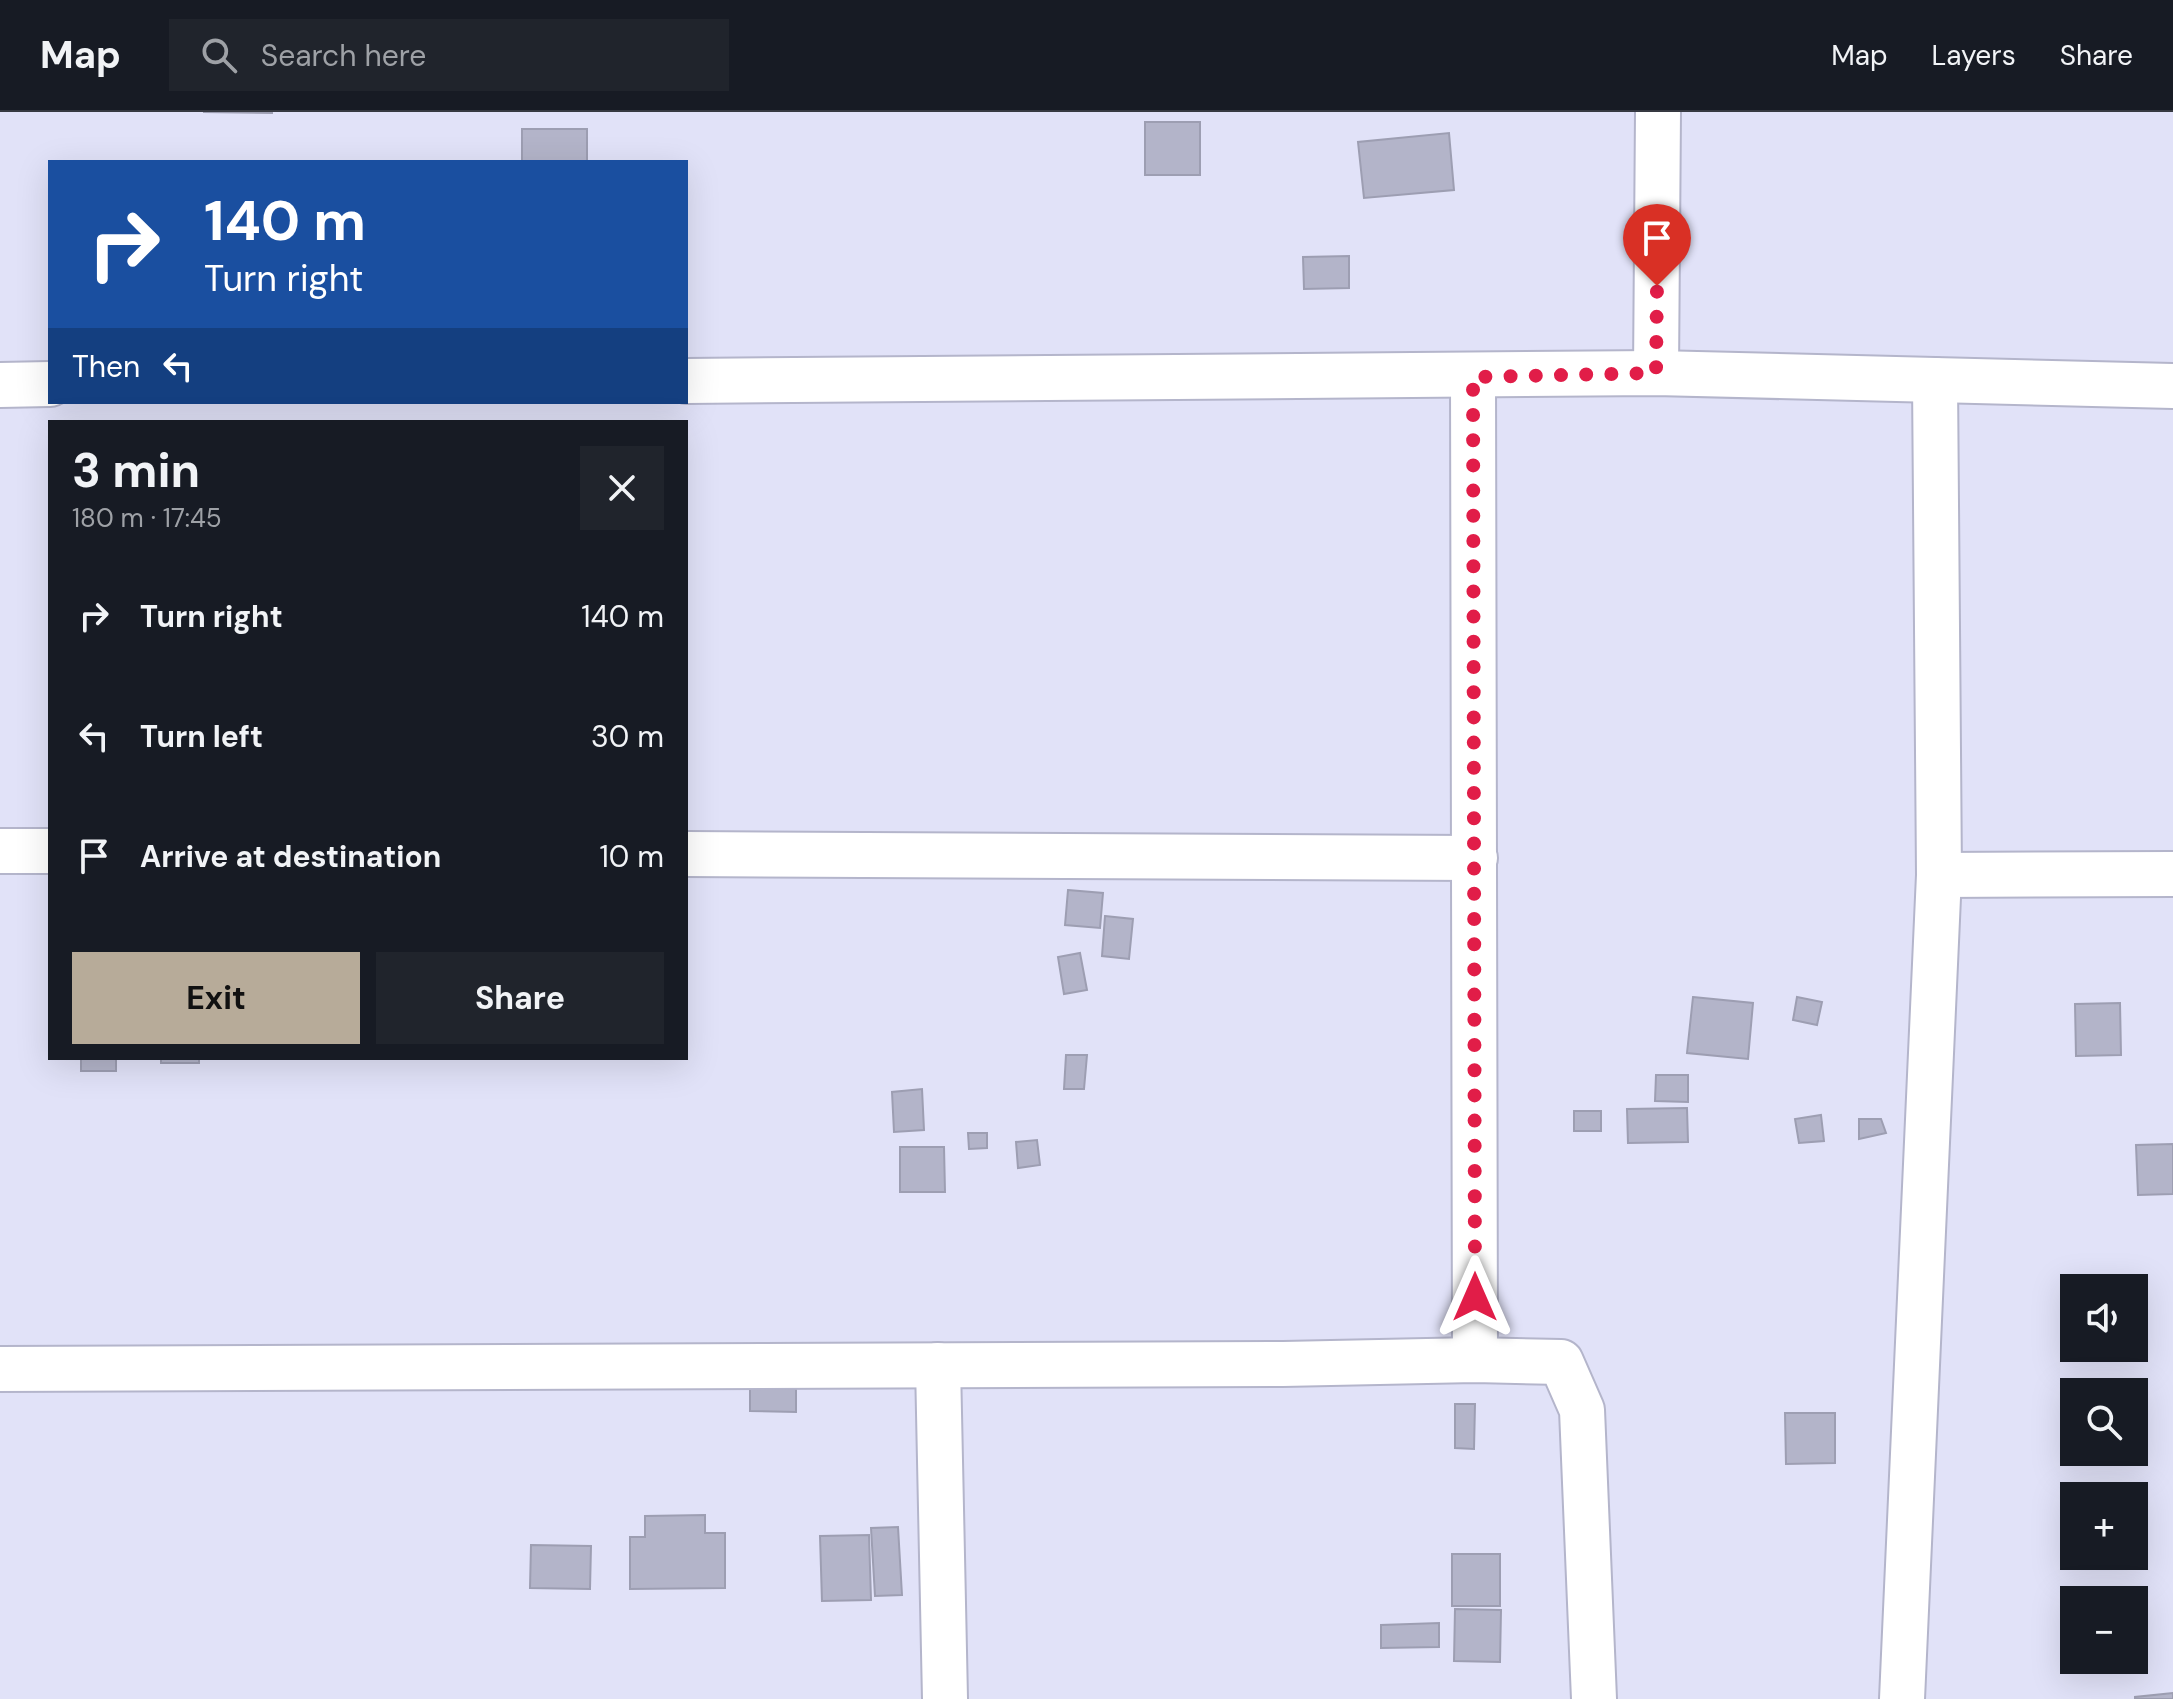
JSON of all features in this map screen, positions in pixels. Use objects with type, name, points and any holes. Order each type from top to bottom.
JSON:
[{"type":"street","points":[[1656,373],[1658,112]]},
{"type":"street","points":[[688,381],[1473,377],[1656,373],[2173,386]]},
{"type":"street","points":[[1473,377],[1475,1360]]},
{"type":"street","points":[[1902,1699],[1939,875],[1935,380]]},
{"type":"street","points":[[0,385],[48,384]]},
{"type":"street","points":[[0,851],[48,851]]},
{"type":"street","points":[[688,854],[1475,858]]},
{"type":"street","points":[[1939,875],[2173,874]]},
{"type":"street","points":[[0,1369],[1561,1362],[1582,1410],[1594,1699]]},
{"type":"street","points":[[938,1365],[945,1699]]},
{"type":"building","points":[[1145,122],[1200,122],[1200,175],[1145,175]]},
{"type":"building","points":[[522,129],[587,129],[587,160],[522,160]]},
{"type":"building","points":[[1449,133],[1454,190],[1364,198],[1358,142]]},
{"type":"building","points":[[1349,256],[1349,288],[1304,289],[1303,257]]},
{"type":"building","points":[[1068,890],[1103,893],[1100,928],[1065,925]]},
{"type":"building","points":[[1105,916],[1133,919],[1129,959],[1102,956]]},
{"type":"building","points":[[1080,953],[1087,990],[1064,994],[1058,957]]},
{"type":"building","points":[[1693,997],[1753,1003],[1748,1059],[1687,1053]]},
{"type":"building","points":[[1797,997],[1822,1002],[1817,1025],[1793,1020]]},
{"type":"building","points":[[2120,1003],[2121,1055],[2076,1056],[2075,1004]]},
{"type":"building","points":[[1066,1055],[1087,1055],[1084,1089],[1064,1089]]},
{"type":"building","points":[[81,1060],[116,1060],[116,1071],[81,1071]]},
{"type":"building","points":[[161,1060],[199,1060],[199,1063],[161,1063]]},
{"type":"building","points":[[1656,1075],[1688,1075],[1688,1102],[1655,1101]]},
{"type":"building","points":[[922,1089],[924,1130],[894,1132],[892,1092]]},
{"type":"building","points":[[1687,1108],[1688,1142],[1628,1143],[1627,1109]]},
{"type":"building","points":[[1574,1111],[1601,1111],[1601,1131],[1574,1131]]},
{"type":"building","points":[[1821,1115],[1824,1141],[1799,1143],[1795,1119]]},
{"type":"building","points":[[1859,1119],[1881,1119],[1886,1133],[1859,1139]]},
{"type":"building","points":[[968,1133],[987,1133],[987,1148],[969,1149]]},
{"type":"building","points":[[1037,1140],[1040,1165],[1018,1168],[1016,1142]]},
{"type":"building","points":[[2173,1144],[2173,1194],[2138,1195],[2136,1145]]},
{"type":"building","points":[[900,1147],[944,1147],[945,1192],[900,1192]]},
{"type":"building","points":[[750,1389],[796,1389],[796,1412],[750,1411]]},
{"type":"building","points":[[1455,1404],[1475,1404],[1474,1449],[1455,1448]]},
{"type":"building","points":[[1785,1413],[1835,1413],[1835,1463],[1786,1464]]},
{"type":"building","points":[[705,1515],[705,1533],[725,1533],[725,1588],[630,1589],[630,1537],[645,1537],[645,1516]]},
{"type":"building","points":[[898,1527],[902,1595],[875,1596],[871,1528]]},
{"type":"building","points":[[869,1535],[871,1600],[822,1601],[820,1536]]},
{"type":"building","points":[[531,1545],[591,1546],[590,1589],[530,1588]]},
{"type":"building","points":[[1452,1554],[1500,1554],[1500,1606],[1452,1606]]},
{"type":"building","points":[[1455,1609],[1501,1610],[1500,1662],[1454,1661]]},
{"type":"building","points":[[1439,1623],[1439,1647],[1381,1648],[1381,1625]]},
{"type":"building","points":[[2173,1693],[2173,1699],[2135,1699],[2135,1697]]},
{"type":"route","points":[[1475,1297],[1473,377],[1656,373],[1657,286]]}]
